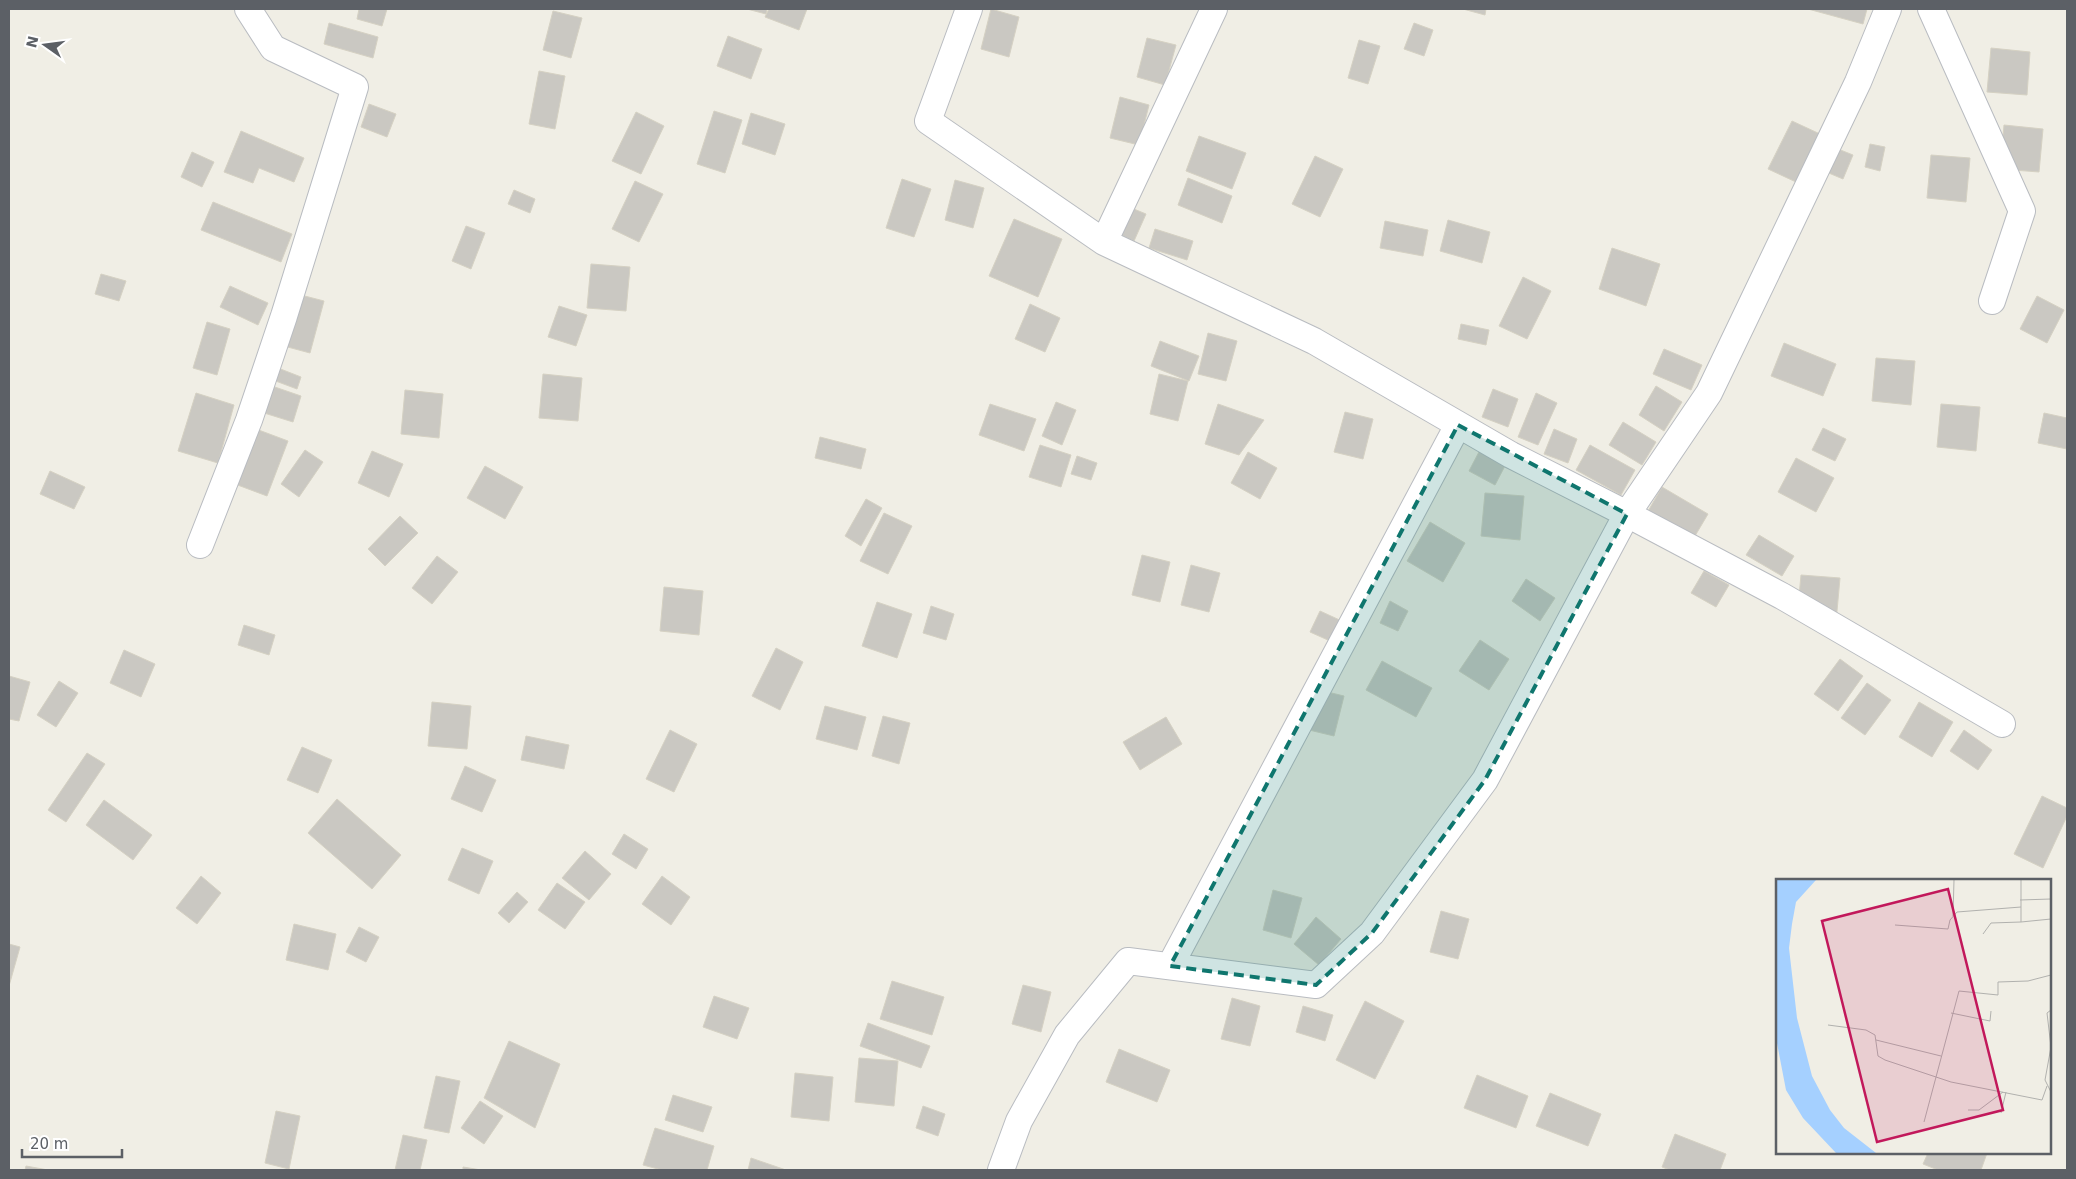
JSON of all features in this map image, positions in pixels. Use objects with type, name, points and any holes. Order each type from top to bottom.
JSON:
[{"type":"street","points":[[969,9],[928,121],[1104,242],[1314,341],[1511,455],[1782,596],[2002,724]]},
{"type":"street","points":[[1104,242],[1214,9]]},
{"type":"street","points":[[1001,1170],[1019,1121],[1067,1035],[1128,961],[1316,985],[1372,933],[1485,780],[1627,514],[1709,393],[1858,82],[1888,9]]},
{"type":"street","points":[[1931,9],[2022,211],[1992,301]]},
{"type":"street","points":[[200,546],[252,412],[284,316],[355,87],[274,48],[244,10]]},
{"type":"street","points":[[1170,966],[1458,425]]},
{"type":"highlighted area","points":[[1458,425],[1627,514],[1485,780],[1372,933],[1316,985],[1170,966]]},
{"type":"building","points":[[359,9],[387,9],[382,26],[357,19]]},
{"type":"building","points":[[747,9],[767,9],[766,14]]},
{"type":"building","points":[[769,9],[807,9],[799,30],[765,17]]},
{"type":"building","points":[[991,9],[1019,17],[1009,57],[981,49]]},
{"type":"building","points":[[1463,9],[1486,9],[1485,15]]},
{"type":"building","points":[[1808,9],[1867,9],[1863,24]]},
{"type":"building","points":[[553,11],[582,18],[571,58],[543,50]]},
{"type":"building","points":[[329,23],[378,37],[373,58],[324,44]]},
{"type":"building","points":[[1414,23],[1433,30],[1424,56],[1404,49]]},
{"type":"building","points":[[728,36],[762,49],[751,79],[717,66]]},
{"type":"building","points":[[1147,38],[1176,45],[1165,85],[1137,77]]},
{"type":"building","points":[[1359,40],[1380,46],[1368,84],[1348,78]]},
{"type":"building","points":[[1991,48],[2030,52],[2027,95],[1987,92]]},
{"type":"building","points":[[539,71],[565,76],[555,129],[529,124]]},
{"type":"building","points":[[1120,97],[1149,105],[1139,145],[1110,138]]},
{"type":"building","points":[[369,104],[396,114],[387,137],[361,127]]},
{"type":"building","points":[[714,111],[742,120],[725,173],[697,164]]},
{"type":"building","points":[[636,112],[664,126],[641,174],[612,161]]},
{"type":"building","points":[[751,113],[785,124],[775,155],[742,144]]},
{"type":"building","points":[[1792,121],[1820,134],[1796,182],[1768,169]]},
{"type":"building","points":[[2004,125],[2043,129],[2039,172],[2000,169]]},
{"type":"building","points":[[241,131],[304,158],[294,182],[259,168],[253,183],[224,172]]},
{"type":"building","points":[[1199,136],[1246,153],[1232,189],[1186,171]]},
{"type":"building","points":[[1870,144],[1885,147],[1880,171],[1865,167]]},
{"type":"building","points":[[1833,147],[1853,155],[1843,179],[1824,171]]},
{"type":"building","points":[[192,152],[214,162],[202,187],[181,177]]},
{"type":"building","points":[[1931,155],[1970,158],[1966,202],[1927,198]]},
{"type":"building","points":[[1315,156],[1343,169],[1320,217],[1292,204]]},
{"type":"building","points":[[1188,178],[1232,196],[1222,223],[1178,205]]},
{"type":"building","points":[[902,179],[931,189],[914,237],[886,228]]},
{"type":"building","points":[[955,180],[984,188],[973,228],[945,220]]},
{"type":"building","points":[[635,181],[663,194],[639,242],[612,229]]},
{"type":"building","points":[[514,190],[535,199],[530,213],[508,204]]},
{"type":"building","points":[[213,202],[292,234],[281,262],[201,230]]},
{"type":"building","points":[[1129,207],[1146,214],[1134,241],[1117,233]]},
{"type":"building","points":[[1014,219],[1062,239],[1038,297],[989,276]]},
{"type":"building","points":[[1448,220],[1490,232],[1482,263],[1440,251]]},
{"type":"building","points":[[1385,221],[1428,230],[1423,256],[1380,248]]},
{"type":"building","points":[[466,226],[485,233],[471,269],[452,261]]},
{"type":"building","points":[[1155,229],[1193,241],[1187,260],[1149,248]]},
{"type":"building","points":[[1612,248],[1660,264],[1646,306],[1599,289]]},
{"type":"building","points":[[591,264],[630,267],[626,311],[587,308]]},
{"type":"building","points":[[101,274],[126,281],[119,301],[95,294]]},
{"type":"building","points":[[1523,277],[1551,291],[1527,339],[1499,326]]},
{"type":"building","points":[[230,286],[268,303],[258,325],[220,307]]},
{"type":"building","points":[[297,294],[324,301],[310,353],[284,346]]},
{"type":"building","points":[[2037,296],[2064,310],[2047,343],[2020,329]]},
{"type":"building","points":[[1030,304],[1060,318],[1045,352],[1015,339]]},
{"type":"building","points":[[559,306],[587,315],[576,346],[548,337]]},
{"type":"building","points":[[207,322],[230,329],[217,375],[193,368]]},
{"type":"building","points":[[1461,324],[1489,330],[1486,345],[1458,339]]},
{"type":"building","points":[[1208,333],[1237,341],[1226,381],[1198,374]]},
{"type":"building","points":[[1160,341],[1199,356],[1189,381],[1151,366]]},
{"type":"building","points":[[1784,343],[1836,364],[1823,396],[1771,376]]},
{"type":"building","points":[[1664,349],[1702,365],[1691,390],[1653,374]]},
{"type":"building","points":[[1876,358],[1915,361],[1911,405],[1872,401]]},
{"type":"building","points":[[278,368],[301,377],[297,389],[273,380]]},
{"type":"building","points":[[543,374],[582,378],[578,421],[539,418]]},
{"type":"building","points":[[1159,374],[1188,381],[1178,421],[1150,414]]},
{"type":"building","points":[[269,385],[301,396],[293,422],[261,412]]},
{"type":"building","points":[[1656,386],[1682,402],[1664,431],[1639,415]]},
{"type":"building","points":[[1493,389],[1518,399],[1508,427],[1482,417]]},
{"type":"building","points":[[405,390],[443,394],[439,438],[401,434]]},
{"type":"building","points":[[196,393],[234,405],[218,463],[178,451]]},
{"type":"building","points":[[1536,393],[1557,403],[1538,445],[1518,437]]},
{"type":"building","points":[[1056,402],[1076,410],[1062,445],[1042,436]]},
{"type":"building","points":[[990,404],[1036,419],[1024,451],[979,435]]},
{"type":"building","points":[[1218,404],[1264,420],[1239,455],[1205,444]]},
{"type":"building","points":[[1941,404],[1980,407],[1976,451],[1937,447]]},
{"type":"building","points":[[1345,412],[1373,419],[1363,459],[1334,452]]},
{"type":"building","points":[[2044,413],[2067,418],[2067,449],[2038,443]]},
{"type":"building","points":[[1623,422],[1656,442],[1642,465],[1609,445]]},
{"type":"building","points":[[1823,428],[1846,439],[1835,461],[1812,450]]},
{"type":"building","points":[[256,429],[288,441],[267,496],[235,484]]},
{"type":"building","points":[[1554,429],[1577,439],[1568,463],[1544,454]]},
{"type":"building","points":[[820,437],[866,449],[861,469],[815,458]]},
{"type":"building","points":[[1040,445],[1071,455],[1061,487],[1029,477]]},
{"type":"building","points":[[1590,445],[1635,470],[1621,495],[1576,470]]},
{"type":"building","points":[[1481,448],[1507,462],[1495,485],[1469,471]]},
{"type":"building","points":[[305,450],[323,462],[299,497],[281,484]]},
{"type":"building","points":[[372,451],[403,464],[389,497],[358,483]]},
{"type":"building","points":[[1248,452],[1277,468],[1260,499],[1231,483]]},
{"type":"building","points":[[1077,456],[1097,463],[1091,480],[1071,474]]},
{"type":"building","points":[[1796,458],[1834,478],[1816,512],[1778,492]]},
{"type":"building","points":[[485,466],[523,487],[505,519],[467,498]]},
{"type":"building","points":[[50,471],[85,487],[74,509],[40,494]]},
{"type":"building","points":[[1662,487],[1708,514],[1692,541],[1647,513]]},
{"type":"building","points":[[1485,493],[1524,496],[1520,540],[1481,536]]},
{"type":"building","points":[[866,499],[882,508],[861,546],[845,536]]},
{"type":"building","points":[[884,513],[912,526],[888,574],[860,561]]},
{"type":"building","points":[[400,516],[418,533],[385,566],[368,549]]},
{"type":"building","points":[[1430,522],[1465,543],[1443,582],[1407,561]]},
{"type":"building","points":[[1759,535],[1794,556],[1782,576],[1746,555]]},
{"type":"building","points":[[1142,555],[1170,562],[1160,602],[1132,595]]},
{"type":"building","points":[[437,556],[458,572],[432,604],[412,588]]},
{"type":"building","points":[[1191,565],[1220,573],[1209,612],[1181,605]]},
{"type":"building","points":[[1704,571],[1729,585],[1716,607],[1691,593]]},
{"type":"building","points":[[1801,575],[1840,578],[1836,622],[1797,618]]},
{"type":"building","points":[[1526,579],[1555,598],[1540,621],[1512,601]]},
{"type":"building","points":[[664,587],[703,591],[699,635],[660,631]]},
{"type":"building","points":[[1390,601],[1408,611],[1398,631],[1380,623]]},
{"type":"building","points":[[877,602],[912,614],[897,658],[862,646]]},
{"type":"building","points":[[931,606],[954,614],[946,640],[923,633]]},
{"type":"building","points":[[1320,611],[1357,628],[1348,649],[1310,632]]},
{"type":"building","points":[[244,625],[275,635],[269,655],[238,645]]},
{"type":"building","points":[[1480,640],[1509,659],[1489,690],[1459,671]]},
{"type":"building","points":[[776,648],[803,662],[780,710],[752,696]]},
{"type":"building","points":[[124,650],[155,664],[141,697],[110,683]]},
{"type":"building","points":[[1840,659],[1863,676],[1838,711],[1814,694]]},
{"type":"building","points":[[1382,661],[1432,688],[1416,717],[1366,690]]},
{"type":"building","points":[[9,676],[30,682],[19,721],[9,719]]},
{"type":"building","points":[[59,681],[78,693],[56,727],[37,715]]},
{"type":"building","points":[[1867,683],[1891,700],[1865,735],[1841,718]]},
{"type":"building","points":[[1315,689],[1344,696],[1334,736],[1305,729]]},
{"type":"building","points":[[432,702],[471,706],[467,749],[428,746]]},
{"type":"building","points":[[1919,702],[1953,722],[1932,757],[1899,737]]},
{"type":"building","points":[[825,706],[866,717],[857,750],[816,739]]},
{"type":"building","points":[[883,716],[910,723],[899,764],[872,756]]},
{"type":"building","points":[[1166,717],[1182,744],[1140,770],[1123,742]]},
{"type":"building","points":[[670,730],[697,744],[674,792],[646,779]]},
{"type":"building","points":[[1964,730],[1992,750],[1978,770],[1950,751]]},
{"type":"building","points":[[526,736],[569,745],[564,769],[521,760]]},
{"type":"building","points":[[302,747],[332,760],[318,793],[287,780]]},
{"type":"building","points":[[87,753],[105,764],[66,822],[48,810]]},
{"type":"building","points":[[465,766],[496,780],[482,812],[451,799]]},
{"type":"building","points":[[2042,796],[2067,808],[2067,816],[2043,868],[2014,854]]},
{"type":"building","points":[[337,799],[401,855],[372,889],[308,833]]},
{"type":"building","points":[[104,800],[152,835],[133,860],[86,825]]},
{"type":"building","points":[[624,834],[648,849],[636,869],[612,854]]},
{"type":"building","points":[[462,848],[493,861],[479,894],[448,880]]},
{"type":"building","points":[[585,851],[611,874],[589,900],[562,878]]},
{"type":"building","points":[[201,876],[221,893],[197,924],[176,908]]},
{"type":"building","points":[[662,876],[690,897],[671,925],[642,904]]},
{"type":"building","points":[[557,883],[585,902],[565,929],[538,910]]},
{"type":"building","points":[[1273,890],[1302,898],[1291,938],[1263,930]]},
{"type":"building","points":[[517,892],[528,902],[509,923],[498,913]]},
{"type":"building","points":[[1441,911],[1469,919],[1458,959],[1430,952]]},
{"type":"building","points":[[1316,917],[1341,939],[1319,965],[1294,944]]},
{"type":"building","points":[[294,924],[336,934],[328,970],[286,960]]},
{"type":"building","points":[[359,927],[379,937],[366,962],[346,952]]},
{"type":"building","points":[[9,944],[20,947],[9,986]]},
{"type":"building","points":[[892,981],[944,997],[932,1035],[880,1019]]},
{"type":"building","points":[[1023,985],[1051,992],[1041,1032],[1012,1024]]},
{"type":"building","points":[[714,996],[749,1008],[737,1039],[703,1027]]},
{"type":"building","points":[[1232,998],[1260,1006],[1250,1046],[1221,1039]]},
{"type":"building","points":[[1365,1001],[1404,1021],[1375,1079],[1336,1060]]},
{"type":"building","points":[[1303,1006],[1333,1015],[1325,1041],[1296,1032]]},
{"type":"building","points":[[868,1023],[930,1046],[921,1068],[860,1046]]},
{"type":"building","points":[[509,1041],[560,1064],[535,1128],[484,1098]]},
{"type":"building","points":[[1119,1049],[1170,1070],[1157,1102],[1106,1082]]},
{"type":"building","points":[[859,1058],[898,1061],[894,1106],[855,1102]]},
{"type":"building","points":[[795,1073],[833,1077],[829,1121],[791,1117]]},
{"type":"building","points":[[1477,1075],[1528,1096],[1516,1128],[1464,1108]]},
{"type":"building","points":[[436,1076],[460,1081],[449,1133],[424,1128]]},
{"type":"building","points":[[1550,1093],[1601,1114],[1588,1146],[1536,1126]]},
{"type":"building","points":[[673,1095],[712,1107],[703,1132],[665,1120]]},
{"type":"building","points":[[480,1101],[503,1116],[484,1144],[461,1128]]},
{"type":"building","points":[[923,1106],[945,1114],[938,1136],[916,1128]]},
{"type":"building","points":[[276,1111],[300,1116],[289,1169],[265,1163]]},
{"type":"building","points":[[655,1128],[714,1146],[707,1170],[662,1170],[643,1165]]},
{"type":"building","points":[[1675,1134],[1726,1154],[1720,1170],[1670,1170],[1662,1167]]},
{"type":"building","points":[[403,1135],[427,1140],[420,1170],[395,1170]]},
{"type":"building","points":[[1928,1154],[1987,1154],[1981,1170],[1938,1170],[1923,1164]]},
{"type":"building","points":[[751,1158],[786,1170],[748,1170]]},
{"type":"building","points":[[26,1166],[48,1170],[25,1170]]},
{"type":"building","points":[[463,1167],[481,1170],[463,1170]]}]
